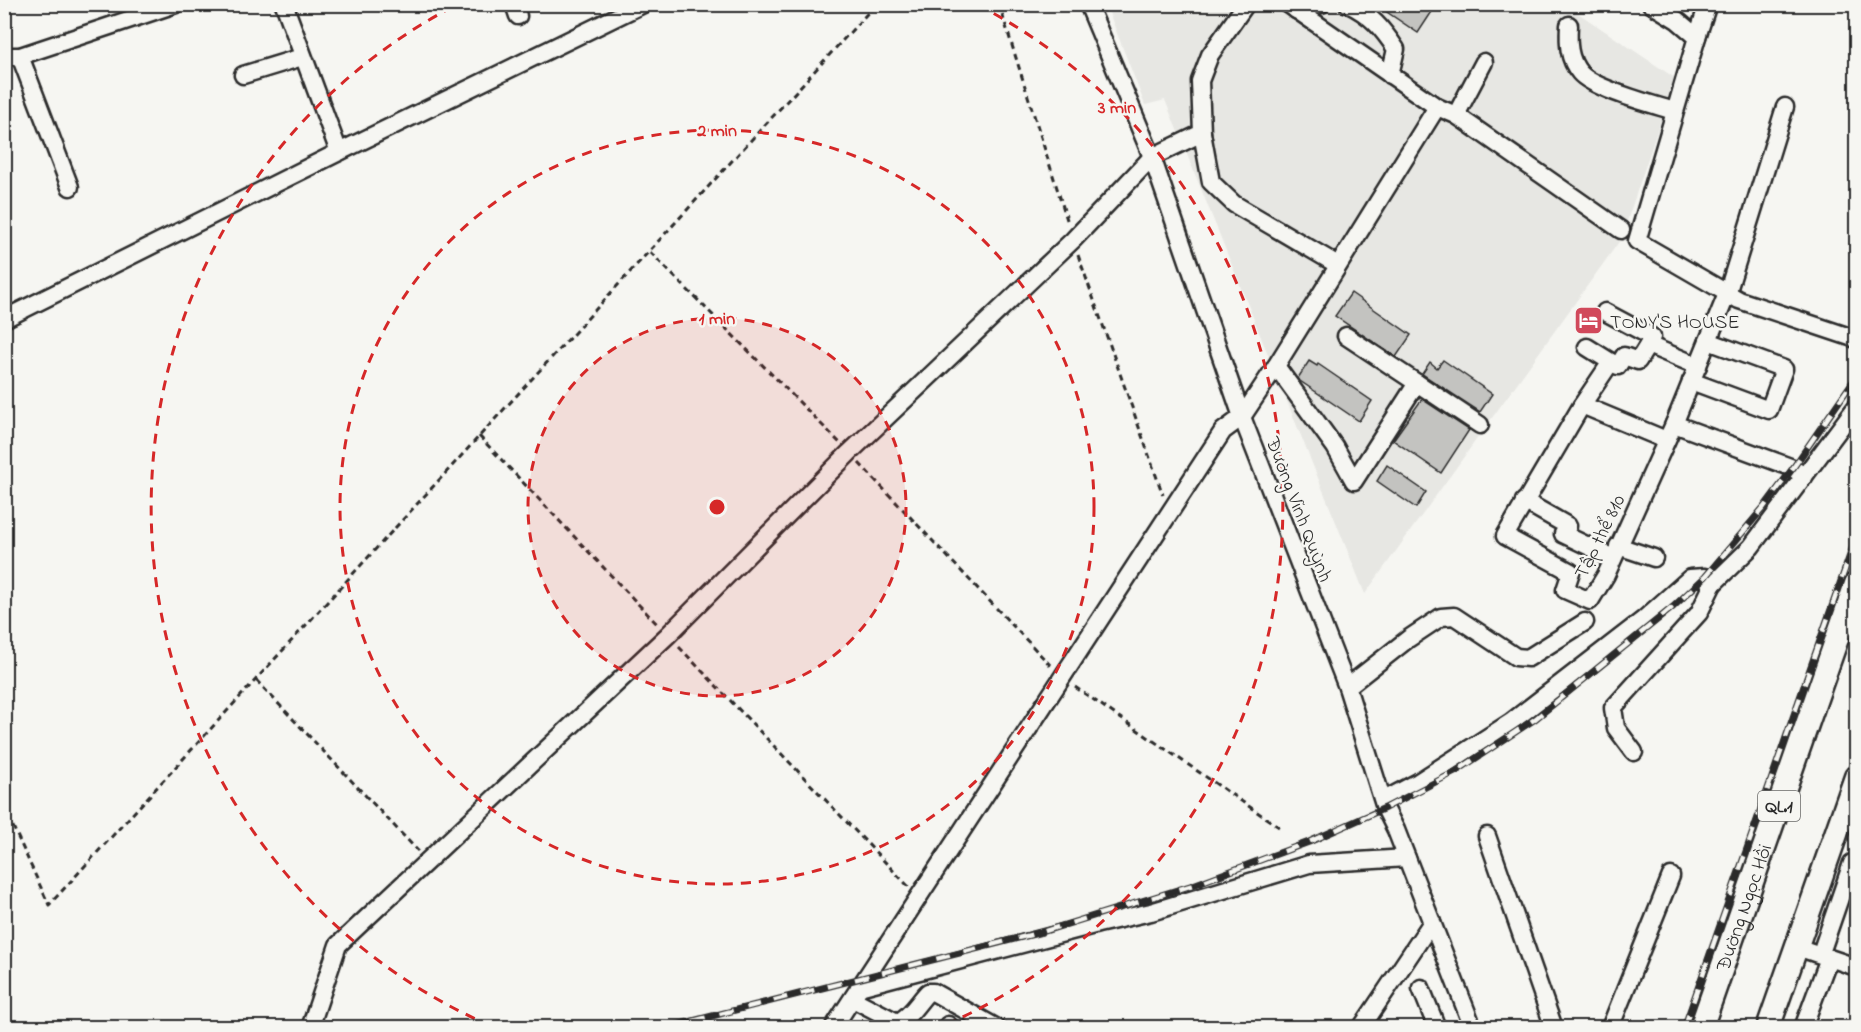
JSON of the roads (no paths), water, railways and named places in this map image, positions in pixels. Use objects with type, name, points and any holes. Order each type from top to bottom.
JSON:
[{"type":"highway","name":"Đường Ngọc Hồi","points":[[1701,1028],[1857,584]]},
{"type":"highway","points":[[1768,1028],[1857,777]]},
{"type":"street","points":[[70,187],[12,56],[176,4]]},
{"type":"street","points":[[284,4],[339,152]]},
{"type":"street","points":[[4,319],[643,4]]},
{"type":"street","name":"Đường Vĩnh Quỳnh","points":[[1088,4],[1152,157],[1242,417],[1347,687],[1385,808],[1407,858],[1473,1028]]},
{"type":"street","points":[[1246,4],[1210,55],[1200,81],[1202,132],[1211,182],[1234,204],[1338,265]]},
{"type":"street","points":[[1292,7],[1321,4]]},
{"type":"street","points":[[1348,4],[1362,11],[1381,27],[1396,49],[1390,75]]},
{"type":"street","points":[[1651,4],[1677,20],[1697,37]]},
{"type":"street","points":[[1708,4],[1674,111],[1637,241],[1739,300],[1855,335]]},
{"type":"street","points":[[1292,7],[1437,107],[1456,115],[1621,230]]},
{"type":"street","points":[[1569,25],[1568,44],[1571,58],[1582,76],[1629,97],[1674,111]]},
{"type":"street","points":[[243,75],[302,57]]},
{"type":"street","points":[[1456,115],[1484,62]]},
{"type":"street","points":[[833,1028],[1223,431],[1242,417],[1276,366],[1437,107]]},
{"type":"street","name":"Tập thể 810","points":[[1611,362],[1582,405],[1504,536],[1571,572],[1565,590],[1590,602],[1606,575],[1674,424],[1727,294],[1785,107]]},
{"type":"street","points":[[310,1028],[338,945],[668,635],[849,453],[1073,240],[1152,157],[1202,132]]},
{"type":"street","points":[[1587,347],[1618,366],[1624,356],[1638,361],[1648,345],[1652,337],[1605,312]]},
{"type":"street","points":[[1346,336],[1480,425]]},
{"type":"street","points":[[1648,345],[1694,373],[1769,410],[1784,369],[1708,341]]},
{"type":"street","points":[[1276,366],[1335,447],[1354,481],[1417,383]]},
{"type":"street","points":[[1582,405],[1666,440]]},
{"type":"street","points":[[1634,752],[1616,728],[1613,708],[1699,613],[1713,584],[1750,547],[1857,407]]},
{"type":"street","points":[[1674,424],[1793,468],[1804,477]]},
{"type":"street","points":[[1524,501],[1568,526],[1563,534],[1616,552],[1654,558]]},
{"type":"street","points":[[1384,800],[1418,782],[1511,722],[1644,620],[1690,578],[1705,577],[1713,584]]},
{"type":"street","points":[[1347,687],[1408,639],[1441,617],[1454,616],[1516,657],[1528,658],[1585,622]]},
{"type":"street","points":[[1487,836],[1554,1028]]},
{"type":"street","points":[[1803,1028],[1854,864],[1829,856]]},
{"type":"street","points":[[856,993],[1098,924],[1151,912],[1308,864],[1407,858]]},
{"type":"street","points":[[1610,1028],[1671,876]]},
{"type":"street","points":[[1360,1028],[1432,922]]},
{"type":"street","points":[[1797,946],[1826,952],[1857,967]]},
{"type":"street","points":[[1421,988],[1437,1028]]},
{"type":"street","points":[[856,993],[897,1023],[911,1012],[928,992],[933,992],[997,1028]]},
{"type":"railway","points":[[665,1028],[1042,932],[1193,885],[1309,842],[1385,808],[1455,772],[1535,719],[1673,607],[1705,577],[1764,507],[1856,377]]},
{"type":"railway","points":[[1684,1028],[1856,538]]},
{"type":"place","name":"TONY'S HOUSE","points":[[1589,321]]}]
